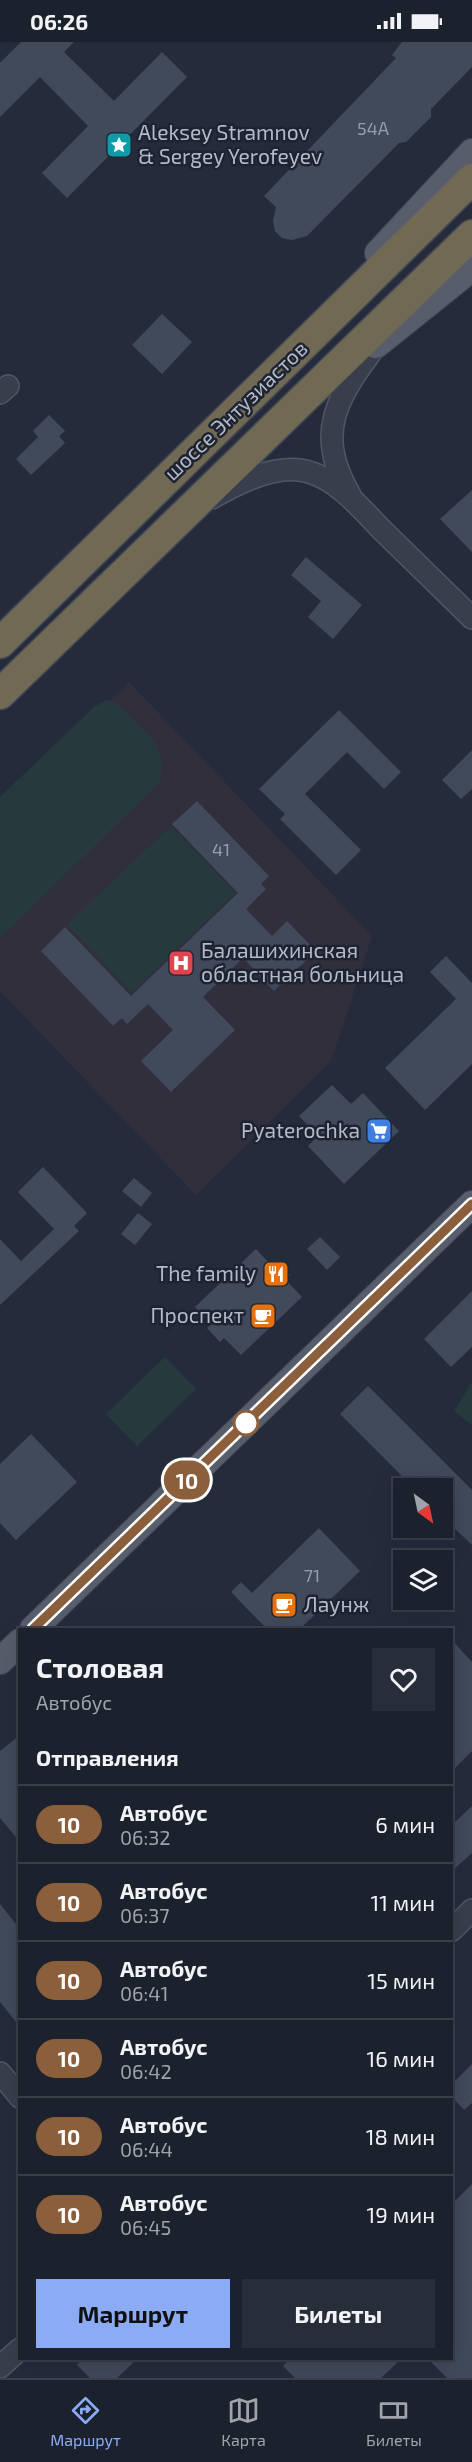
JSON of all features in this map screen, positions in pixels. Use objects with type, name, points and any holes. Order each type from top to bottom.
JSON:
[{"type":"highway","name":"шоссе Энтузиастов","points":[[0,643],[472,179]]},
{"type":"highway","name":"шоссе Энтузиастов","points":[[0,694],[472,235]]},
{"type":"main road","points":[[206,441],[472,152]]},
{"type":"main road","points":[[273,427],[472,268]]},
{"type":"main road","points":[[34,1628],[472,1204]]},
{"type":"main road","points":[[0,1661],[18,1644]]},
{"type":"street","points":[[355,503],[338,474],[332,453],[331,433],[338,406],[352,377],[377,344]]},
{"type":"street","points":[[178,520],[229,488],[271,472],[294,470],[312,473],[330,482],[355,503],[472,618]]},
{"type":"street","points":[[0,637],[28,615]]},
{"type":"street","points":[[453,1929],[472,1910]]},
{"type":"street","points":[[0,2073],[18,2095]]},
{"type":"street","points":[[0,2367],[18,2351]]},
{"type":"shaded area","name":"Балашихинская областная больница","points":[[129,682],[372,936],[331,1061],[196,1195],[0,991],[0,807]]},
{"type":"green space","points":[[106,700],[116,703],[144,729],[157,747],[162,769],[159,783],[0,938],[0,797],[94,707]]},
{"type":"green space","points":[[171,826],[235,893],[132,992],[67,925]]},
{"type":"green space","points":[[165,1357],[196,1389],[137,1446],[106,1414]]},
{"type":"green space","points":[[472,1382],[472,1425],[454,1411]]},
{"type":"building","points":[[21,42],[74,42],[64,52],[114,101],[162,52],[187,77],[67,198],[42,173],[88,126],[40,77],[0,117],[0,63]]},
{"type":"building","points":[[402,42],[472,42],[472,67],[431,109],[431,117],[406,142],[399,143],[307,236],[292,240],[282,238],[275,231],[273,221],[276,207],[264,196],[396,58],[392,55]]},
{"type":"building","points":[[162,314],[192,342],[162,374],[132,345]]},
{"type":"building","points":[[49,415],[65,431],[59,436],[65,443],[31,475],[16,459],[38,437],[33,431]]},
{"type":"building","points":[[472,490],[472,552],[440,519]]},
{"type":"building","points":[[306,557],[362,605],[333,639],[308,617],[321,601],[291,575]]},
{"type":"building","points":[[339,710],[401,772],[384,789],[347,752],[305,794],[361,850],[336,875],[280,819],[285,814],[259,789]]},
{"type":"building","points":[[472,750],[472,789],[461,799],[442,780]]},
{"type":"building","points":[[197,801],[269,876],[261,884],[266,889],[246,909],[272,936],[287,921],[316,951],[274,991],[243,958],[203,997],[235,1030],[171,1092],[141,1061],[173,1030],[148,1004],[127,1024],[122,1018],[113,1026],[41,951],[65,927],[131,996],[238,893],[172,824]]},
{"type":"building","points":[[446,956],[472,983],[472,1064],[425,1110],[385,1068],[456,999],[430,972]]},
{"type":"building","points":[[332,1085],[351,1104],[363,1093],[399,1131],[344,1184],[308,1146],[318,1136],[299,1116]]},
{"type":"building","points":[[43,1167],[87,1213],[74,1226],[79,1231],[0,1305],[0,1239],[21,1261],[54,1229],[18,1192]]},
{"type":"building","points":[[134,1178],[152,1193],[141,1207],[122,1191]]},
{"type":"building","points":[[138,1213],[152,1224],[135,1245],[121,1234]]},
{"type":"building","points":[[320,1237],[340,1257],[327,1270],[307,1249]]},
{"type":"building","points":[[256,1249],[272,1266],[276,1261],[290,1275],[285,1279],[302,1297],[241,1355],[224,1338],[220,1342],[207,1328],[211,1324],[195,1307]]},
{"type":"building","points":[[472,1291],[472,1347],[451,1367],[424,1339]]},
{"type":"building","points":[[368,1386],[472,1490],[472,1545],[453,1527],[453,1478],[404,1478],[340,1414]]},
{"type":"building","points":[[31,1434],[77,1482],[16,1540],[0,1523],[0,1464]]},
{"type":"building","points":[[319,1528],[360,1571],[301,1628],[266,1628],[231,1592],[241,1582],[252,1593]]},
{"type":"building","points":[[453,1641],[472,1662],[472,1751],[453,1770]]},
{"type":"building","points":[[18,1737],[18,1840],[0,1818],[0,1751]]},
{"type":"building","points":[[472,1806],[472,1853],[453,1870],[453,1824]]},
{"type":"building","points":[[0,1904],[18,1926],[18,2024],[0,2002]]},
{"type":"building","points":[[472,2064],[472,2103],[464,2110],[453,2098],[453,2083]]},
{"type":"building","points":[[472,2184],[472,2378],[447,2378],[429,2360],[453,2360],[453,2203]]},
{"type":"building","points":[[82,2360],[136,2360],[117,2378],[90,2378],[77,2365]]},
{"type":"building","points":[[289,2360],[400,2360],[381,2378],[295,2378],[283,2366]]},
{"type":"bus line","name":"10","points":[[34,1628],[472,1204]]},
{"type":"place","name":"Aleksey Stramnov & Sergey Yerofeyev","points":[[119,145]]},
{"type":"place","name":"Балашихинская областная больница","points":[[181,963]]},
{"type":"place","name":"Pyaterochka","points":[[379,1131]]},
{"type":"place","name":"The family","points":[[276,1274]]},
{"type":"place","name":"Проспект","points":[[263,1316]]},
{"type":"place","name":"Лаунж","points":[[284,1605]]}]
